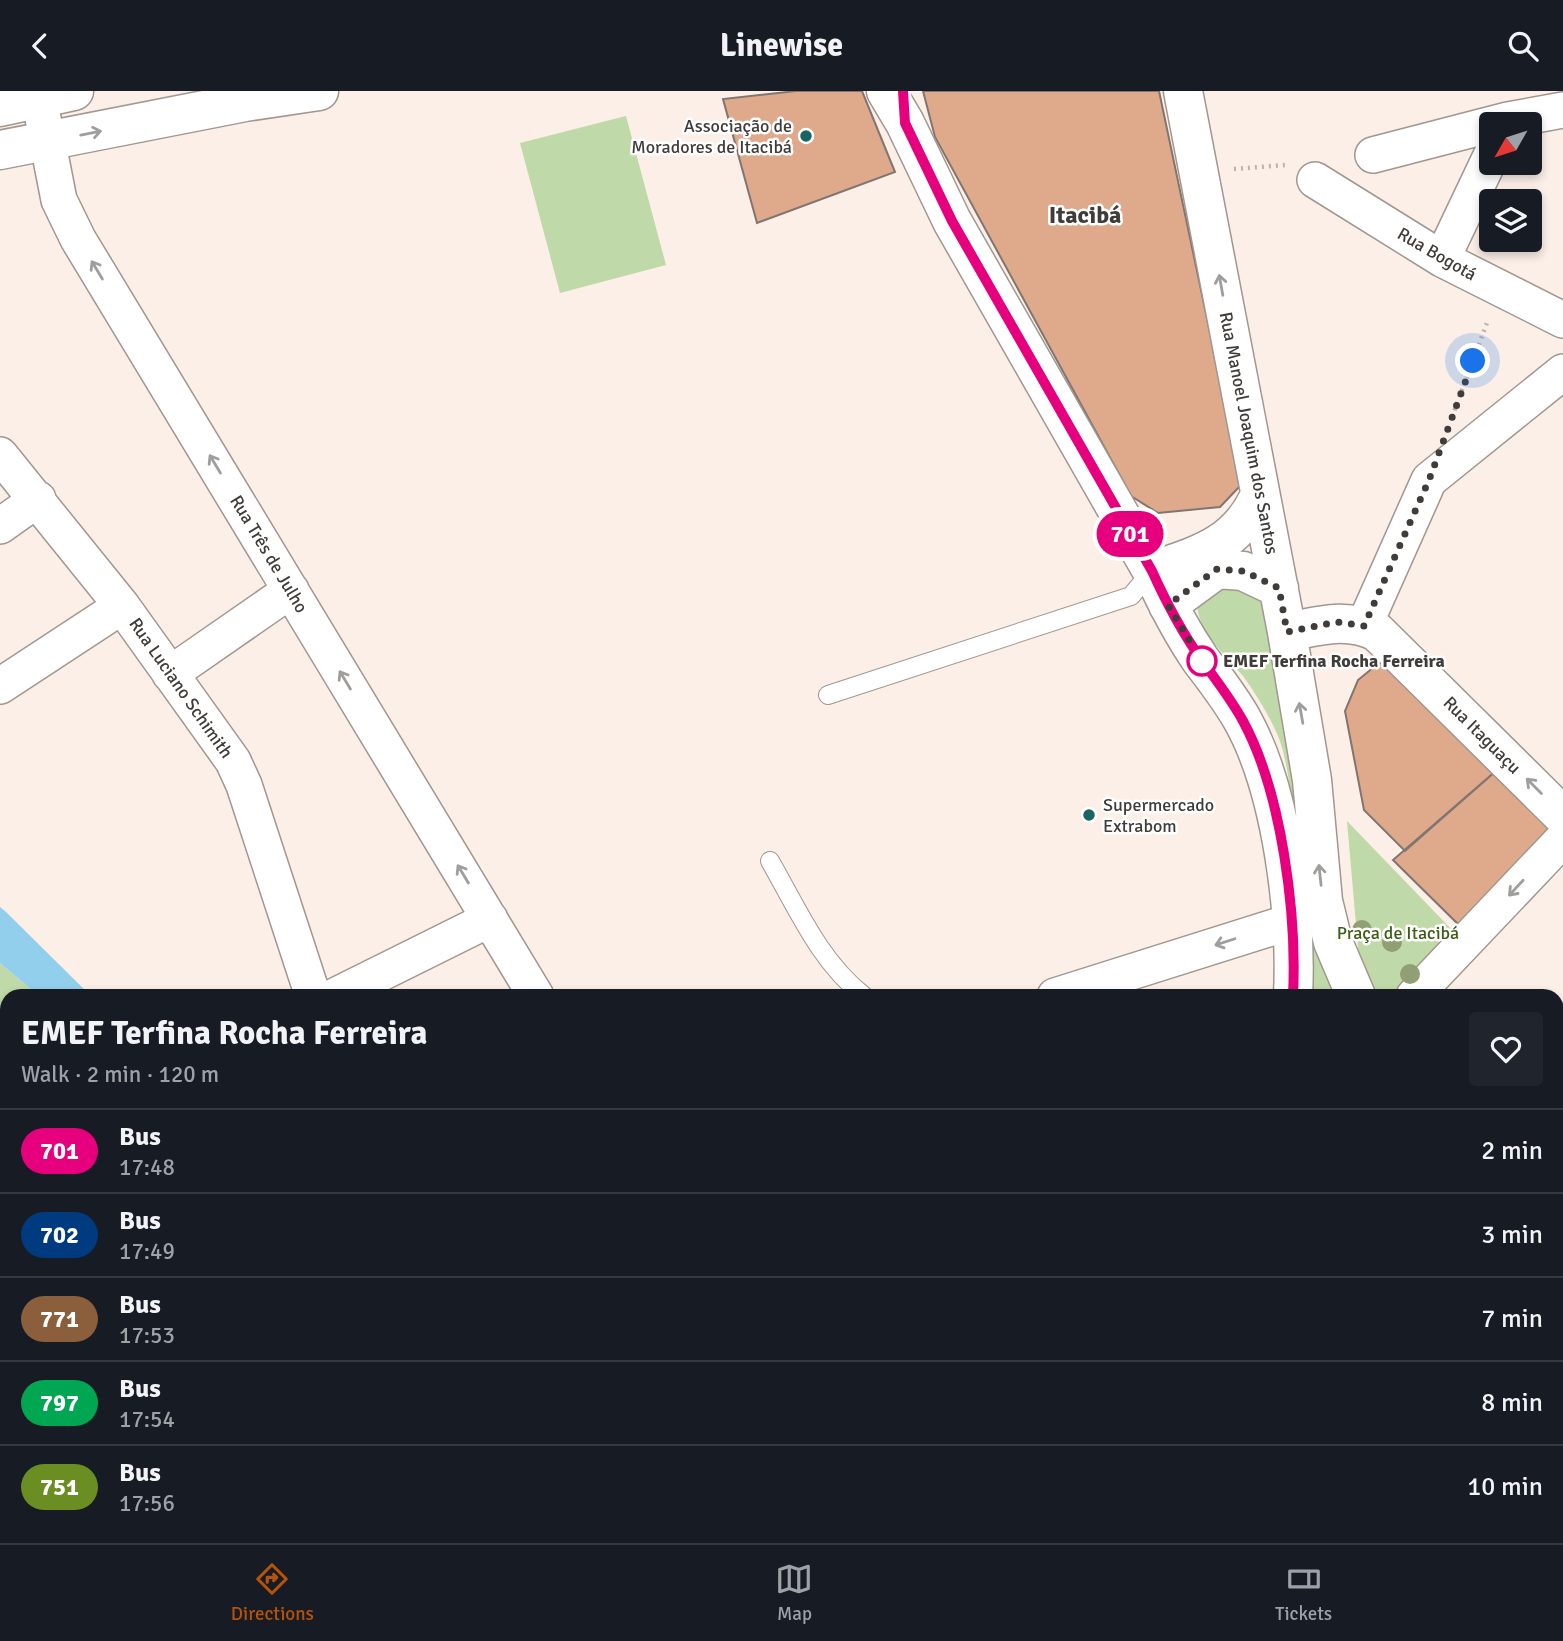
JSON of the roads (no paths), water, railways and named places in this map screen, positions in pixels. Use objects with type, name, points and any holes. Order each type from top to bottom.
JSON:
[{"type":"main road","points":[[0,150],[245,102],[319,91]]},
{"type":"main road","points":[[886,91],[904,107],[952,221],[1152,571],[1168,605],[1242,719],[1265,775],[1280,834],[1290,922],[1293,989]]},
{"type":"main road","name":"Rua Manoel Joaquim dos Santos","points":[[1183,91],[1201,171],[1259,497],[1287,632],[1312,780],[1323,901],[1333,942],[1353,989]]},
{"type":"main road","points":[[0,107],[51,93]]},
{"type":"main road","points":[[1152,571],[1199,555],[1216,546],[1248,520],[1259,497]]},
{"type":"main road","points":[[1168,605],[1217,569],[1243,571],[1279,588]]},
{"type":"main road","name":"Rua Itaguaçu","points":[[1287,632],[1337,622],[1364,626],[1390,642],[1563,816]]},
{"type":"street","name":"Rua Três de Julho","points":[[51,93],[47,141],[59,200],[72,229],[532,989]]},
{"type":"street","points":[[1542,114],[1563,110]]},
{"type":"street","points":[[1373,155],[1479,129]]},
{"type":"street","points":[[1442,259],[1482,175]]},
{"type":"street","name":"Rua Bogotá","points":[[1315,180],[1442,259],[1563,320]]},
{"type":"street","points":[[1364,626],[1429,480],[1563,372]]},
{"type":"street","name":"Rua Luciano Schimith","points":[[0,455],[122,606],[219,740],[244,785],[311,989]]},
{"type":"street","points":[[0,526],[38,499]]},
{"type":"street","points":[[170,674],[291,590]]},
{"type":"street","points":[[0,685],[122,606]]},
{"type":"street","points":[[1421,989],[1563,839]]},
{"type":"street","points":[[349,989],[490,919]]},
{"type":"street","points":[[1077,989],[1290,922]]},
{"type":"lane","points":[[828,695],[1131,596],[1152,571]]},
{"type":"lane","points":[[770,861],[819,946],[844,980],[855,989]]},
{"type":"water","points":[[0,907],[84,989],[31,989],[0,963]]},
{"type":"place","name":"Associação de Moradores de Itacibá","points":[[806,136]]},
{"type":"place","name":"EMEF Terfina Rocha Ferreira","points":[[1202,661]]},
{"type":"place","name":"Supermercado Extrabom","points":[[1089,815]]},
{"type":"district","name":"Itacibá","points":[[1085,215]]},
{"type":"park label","name":"Praça de Itacibá","points":[[1398,933]]}]
